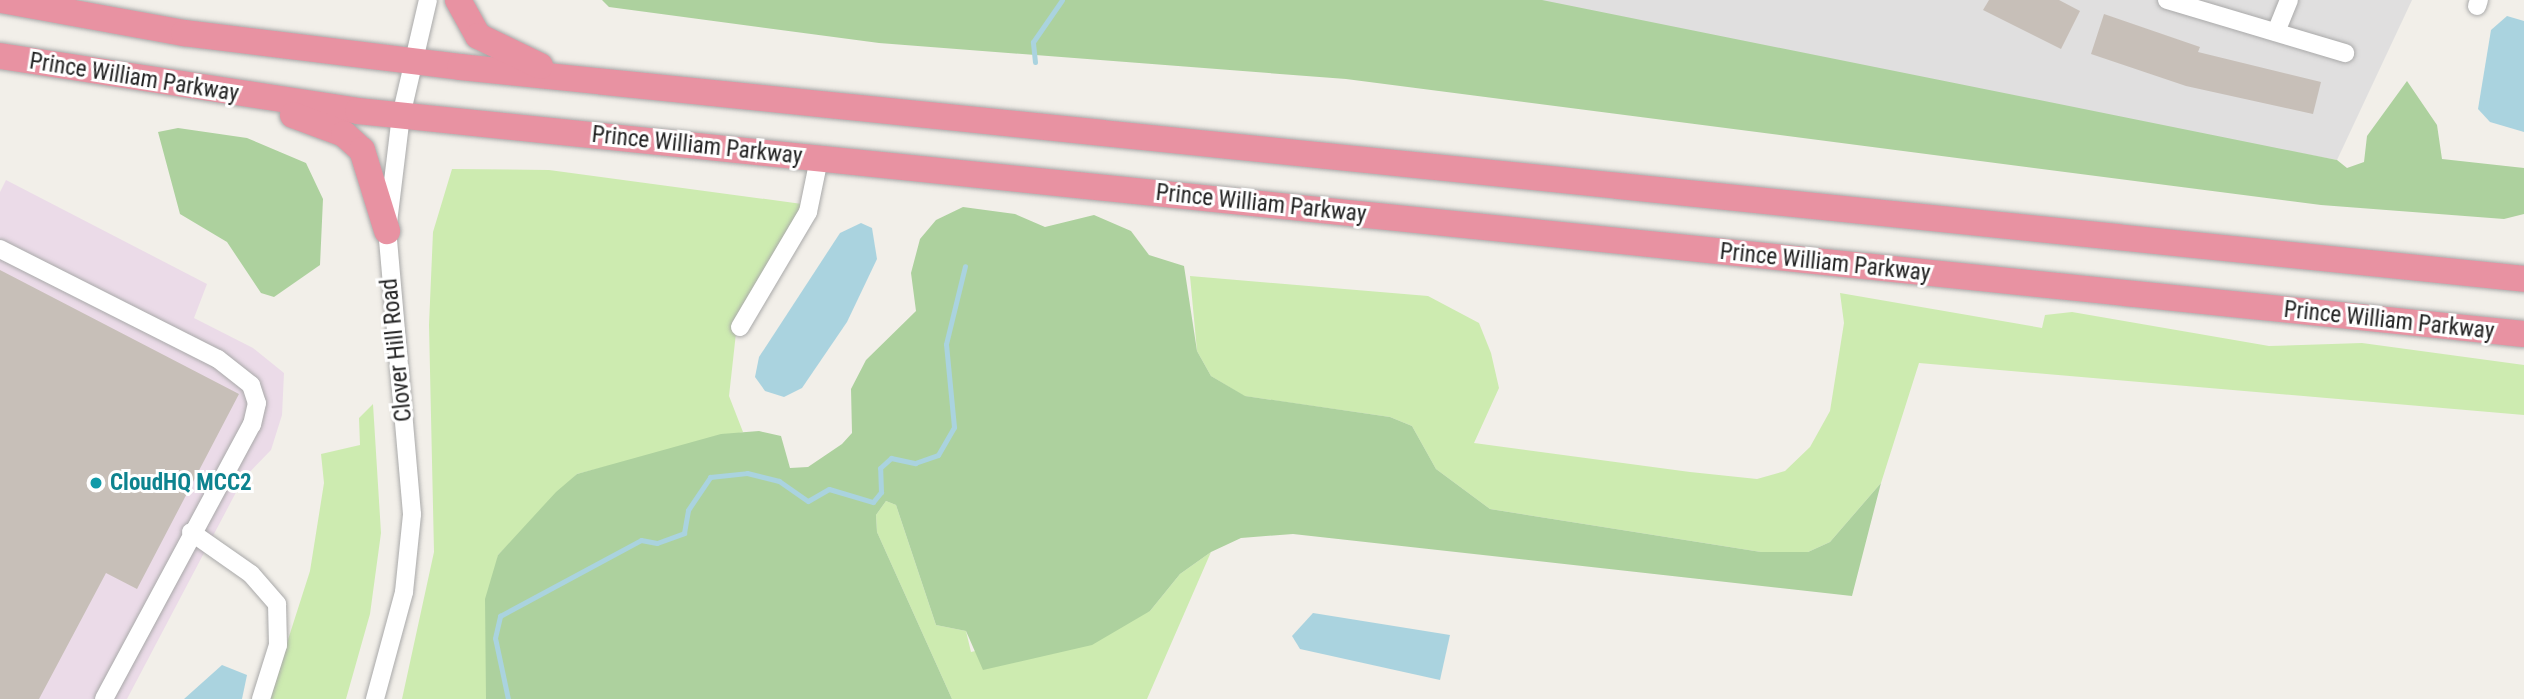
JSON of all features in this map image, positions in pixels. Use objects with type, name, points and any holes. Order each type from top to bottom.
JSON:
[{"type":"highway","points":[[2,0],[184,33],[571,79],[2524,279]]},
{"type":"highway","points":[[458,0],[469,24],[490,45],[571,79]]},
{"type":"highway","name":"Prince William Parkway","points":[[0,56],[221,93],[401,116],[2524,334]]},
{"type":"highway","points":[[221,93],[319,123],[354,141],[369,163],[387,231]]},
{"type":"street","name":"Clover Hill Road","points":[[375,699],[404,592],[412,514],[387,231],[401,116],[428,0]]},
{"type":"street","points":[[2166,0],[2345,53]]},
{"type":"street","points":[[2276,33],[2289,0]]},
{"type":"street","points":[[740,327],[808,212],[819,159]]},
{"type":"street","points":[[0,248],[218,359],[251,386],[257,403],[252,424],[191,532],[104,699]]},
{"type":"street","points":[[191,532],[261,582],[280,611],[278,645],[261,699]]},
{"type":"shaded area","points":[[1536,0],[2412,0],[2337,160],[1621,27]]},
{"type":"shaded area","points":[[6,180],[207,284],[194,318],[253,348],[284,373],[282,415],[271,450],[243,479],[127,699],[0,699],[0,192]]},
{"type":"green space","points":[[602,0],[1542,0],[2337,160],[2347,168],[2364,162],[2367,136],[2407,81],[2437,125],[2442,159],[2524,168],[2524,214],[2504,219],[2321,205],[1346,79],[879,43],[609,7]]},
{"type":"green space","points":[[178,128],[247,138],[306,163],[323,199],[320,265],[274,297],[261,293],[227,242],[180,214],[158,132]]},
{"type":"green space","points":[[452,169],[549,170],[802,204],[737,324],[729,396],[743,432],[577,474],[498,555],[486,699],[402,699],[434,552],[429,325],[433,232]]},
{"type":"green space","points":[[963,207],[1015,214],[1045,227],[1094,215],[1131,231],[1149,255],[1184,266],[1197,351],[1211,376],[1245,396],[1390,417],[1412,426],[1436,469],[1490,509],[1761,552],[1808,552],[1830,542],[1881,483],[1852,596],[1293,534],[1241,538],[1211,552],[1180,574],[1150,611],[1092,645],[983,670],[966,631],[936,625],[896,505],[886,501],[876,515],[877,532],[952,699],[486,699],[485,599],[498,555],[556,492],[577,474],[721,434],[759,431],[781,436],[790,468],[808,467],[842,444],[852,433],[851,389],[866,360],[916,311],[911,273],[920,239],[936,220]]},
{"type":"green space","points":[[1190,276],[1428,296],[1479,323],[1491,353],[1499,388],[1474,443],[1757,479],[1785,471],[1810,447],[1830,411],[1844,323],[1840,293],[2042,328],[2045,315],[2072,312],[2269,346],[2362,343],[2524,365],[2524,415],[1919,363],[1881,483],[1830,542],[1808,552],[1761,552],[1490,509],[1436,469],[1412,426],[1390,417],[1244,396],[1211,376],[1197,351]]},
{"type":"green space","points":[[373,404],[381,533],[370,614],[346,699],[269,699],[310,571],[324,483],[321,454],[360,445],[359,418]]},
{"type":"green space","points":[[886,501],[896,505],[936,625],[966,631],[971,652],[1150,611],[1180,574],[1211,552],[1147,699],[952,699],[877,532],[876,515]]},
{"type":"water","points":[[2507,16],[2524,21],[2524,132],[2490,122],[2478,109],[2491,30]]},
{"type":"water","points":[[861,223],[872,228],[877,259],[847,322],[802,388],[784,397],[765,391],[755,377],[759,357],[840,233]]},
{"type":"water","points":[[1313,613],[1450,635],[1440,680],[1300,649],[1292,636]]},
{"type":"water","points":[[222,665],[247,675],[242,699],[184,699]]},
{"type":"building","points":[[1989,0],[2059,0],[2080,11],[2061,49],[1983,10]]},
{"type":"building","points":[[2104,14],[2200,47],[2198,52],[2321,82],[2313,114],[2186,86],[2091,54]]},
{"type":"building","name":"CloudHQ MCC2","points":[[0,270],[239,394],[137,589],[106,573],[39,699],[0,699]]},
{"type":"waterway","points":[[1035,62],[1033,42],[1062,0]]},
{"type":"waterway","points":[[508,699],[495,638],[500,616],[641,540],[657,543],[684,533],[688,510],[710,477],[747,473],[779,481],[808,501],[829,489],[873,502],[881,492],[880,468],[891,458],[915,463],[938,455],[954,427],[946,344],[965,266]]},
{"type":"place","name":"CloudHQ MCC2","points":[[96,483]]}]
